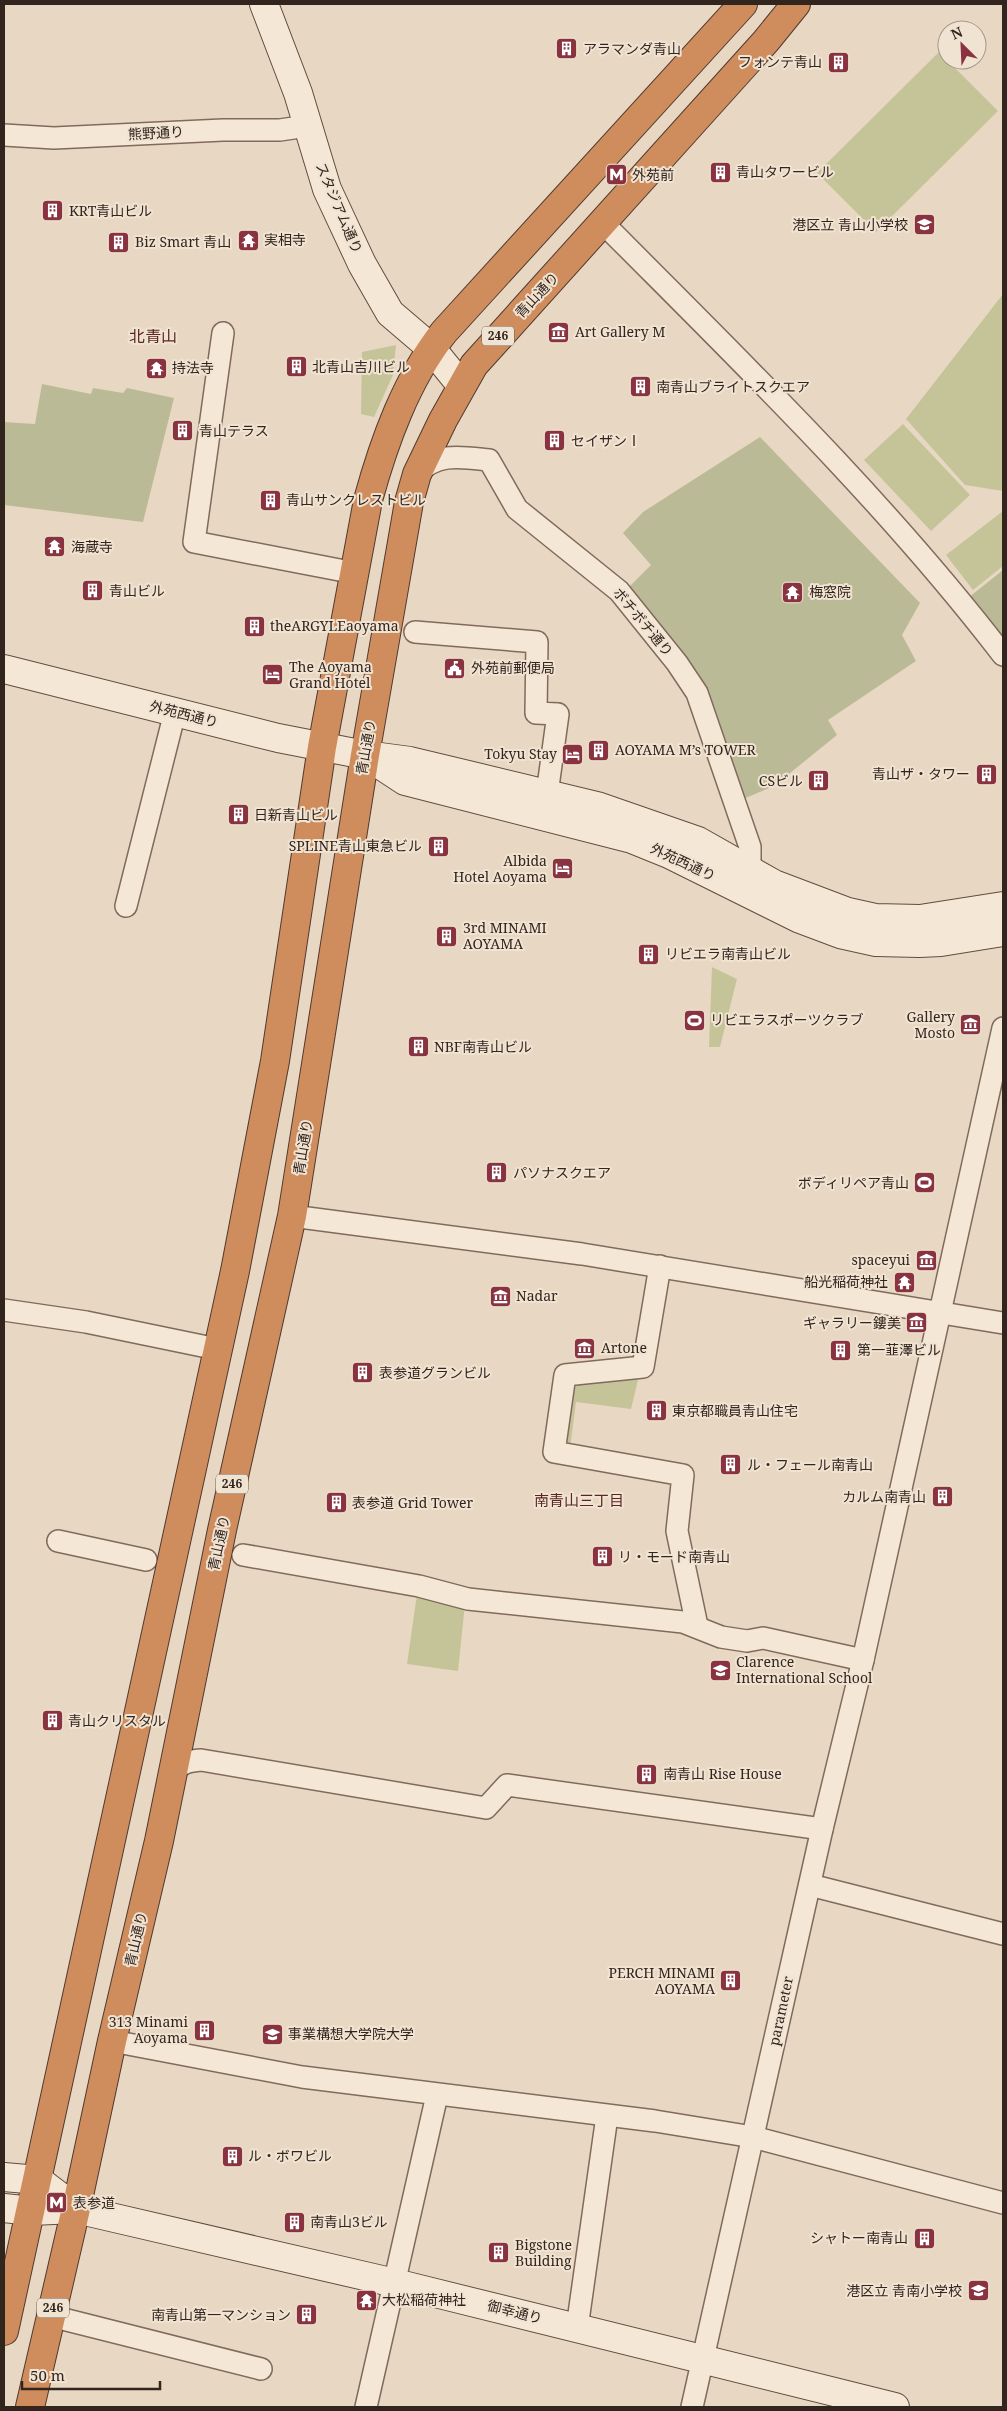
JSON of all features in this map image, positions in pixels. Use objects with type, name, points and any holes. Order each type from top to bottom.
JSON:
[{"type":"highway","points":[[4,2331],[235,1270],[275,1061],[322,747],[376,471],[403,404],[431,348],[743,4]]},
{"type":"highway","name":"青山通り","points":[[30,2407],[157,1850],[231,1489],[292,1216],[365,755],[403,534],[417,474],[461,385],[492,343],[603,223],[766,41],[796,4]]},
{"type":"highway","points":[[187,1485],[197,1499],[210,1502],[231,1489]]},
{"type":"main road","name":"スタジアム通り","points":[[264,4],[298,94],[327,189],[362,264],[390,313],[431,348],[461,385]]},
{"type":"main road","name":"外苑西通り","points":[[4,669],[322,747],[410,761],[597,806],[698,841],[774,884],[826,906],[875,918],[920,919],[1003,906]]},
{"type":"main road","name":"外苑西通り","points":[[365,755],[405,781],[632,839],[670,854],[800,919],[840,934],[876,942],[919,943],[941,942],[1003,932]]},
{"type":"main road","points":[[4,2177],[38,2180],[76,2209]]},
{"type":"main road","points":[[4,2208],[31,2211],[76,2209]]},
{"type":"main road","name":"御幸通り","points":[[76,2209],[395,2283],[895,2407]]},
{"type":"street","name":"熊野通り","points":[[4,135],[54,138],[204,130],[280,130],[307,126]]},
{"type":"street","points":[[603,223],[764,384],[947,583],[1003,655]]},
{"type":"street","points":[[223,332],[194,542],[355,573]]},
{"type":"street","name":"ボチボチ通り","points":[[417,474],[431,462],[444,458],[456,456],[489,460],[518,509],[619,591],[652,630],[697,693],[750,847],[750,870]]},
{"type":"street","points":[[415,632],[537,642],[536,713],[558,714],[547,794]]},
{"type":"street","points":[[126,906],[175,712]]},
{"type":"street","name":"parameter","points":[[692,2407],[822,1829],[863,1660],[872,1597],[1003,1028]]},
{"type":"street","points":[[292,1216],[481,1239],[660,1266],[792,1290],[1003,1322]]},
{"type":"street","points":[[660,1266],[643,1366],[565,1375],[554,1452],[683,1475],[677,1531],[697,1626]]},
{"type":"street","points":[[4,1310],[86,1322],[217,1349]]},
{"type":"street","points":[[58,1541],[146,1560]]},
{"type":"street","points":[[243,1555],[419,1586],[468,1599],[683,1622],[721,1636],[747,1641],[763,1638],[863,1660]]},
{"type":"street","points":[[172,1773],[178,1766],[187,1762],[201,1760],[486,1808],[507,1786],[822,1829]]},
{"type":"street","points":[[810,1885],[1003,1934]]},
{"type":"street","points":[[112,2041],[302,2077],[655,2121],[753,2137],[1003,2203]]},
{"type":"street","points":[[366,2407],[437,2095]]},
{"type":"street","points":[[577,2328],[607,2116]]},
{"type":"street","points":[[51,2316],[262,2370]]},
{"type":"green space","points":[[937,54],[937,70],[957,70],[998,111],[876,232],[817,173]]},
{"type":"green space","points":[[1003,294],[1003,491],[965,485],[906,419]]},
{"type":"green space","points":[[396,345],[393,375],[374,417],[361,414],[362,352]]},
{"type":"green space","points":[[42,384],[91,394],[93,388],[123,393],[127,388],[174,398],[143,522],[4,505],[4,422],[35,424]]},
{"type":"green space","points":[[903,424],[970,495],[931,531],[864,460]]},
{"type":"green space","points":[[760,437],[920,603],[902,635],[916,661],[828,720],[837,735],[774,786],[736,802],[711,714],[625,591],[651,565],[623,533],[643,512]]},
{"type":"green space","points":[[1003,511],[1003,566],[973,590],[946,555]]},
{"type":"green space","points":[[1003,570],[1003,644],[968,598]]},
{"type":"green space","points":[[712,967],[737,979],[720,1047],[709,1047]]},
{"type":"green space","points":[[638,1380],[631,1409],[576,1402],[570,1448],[560,1446],[572,1381]]},
{"type":"green space","points":[[417,1594],[465,1604],[458,1671],[407,1664]]},
{"type":"place","name":"アラマンダ青山","points":[[567,49]]},
{"type":"place","name":"フォンテ青山","points":[[838,62]]},
{"type":"place","name":"青山タワービル","points":[[720,172]]},
{"type":"place","name":"外苑前","points":[[616,175]]},
{"type":"place","name":"KRT青山ビル","points":[[53,211]]},
{"type":"place","name":"港区立 青山小学校","points":[[924,225]]},
{"type":"place","name":"実相寺","points":[[248,240]]},
{"type":"place","name":"Biz Smart 青山","points":[[119,242]]},
{"type":"place","name":"Art Gallery M","points":[[559,332]]},
{"type":"place","name":"北青山吉川ビル","points":[[296,367]]},
{"type":"place","name":"持法寺","points":[[156,368]]},
{"type":"place","name":"南青山ブライトスクエア","points":[[640,387]]},
{"type":"place","name":"青山テラス","points":[[183,431]]},
{"type":"place","name":"セイザンⅠ","points":[[555,441]]},
{"type":"place","name":"青山サンクレストビル","points":[[270,500]]},
{"type":"place","name":"海蔵寺","points":[[55,547]]},
{"type":"place","name":"青山ビル","points":[[93,591]]},
{"type":"place","name":"梅窓院","points":[[793,592]]},
{"type":"place","name":"theARGYLEaoyama","points":[[254,626]]},
{"type":"place","name":"外苑前郵便局","points":[[455,668]]},
{"type":"place","name":"The Aoyama Grand Hotel","points":[[273,675]]},
{"type":"place","name":"AOYAMA M’s TOWER","points":[[599,750]]},
{"type":"place","name":"Tokyu Stay","points":[[573,754]]},
{"type":"place","name":"青山ザ・タワー","points":[[986,774]]},
{"type":"place","name":"CSビル","points":[[819,781]]},
{"type":"place","name":"日新青山ビル","points":[[238,815]]},
{"type":"place","name":"SPLINE青山東急ビル","points":[[438,846]]},
{"type":"place","name":"Albida Hotel Aoyama","points":[[563,869]]},
{"type":"place","name":"3rd MINAMI AOYAMA","points":[[447,936]]},
{"type":"place","name":"リビエラ南青山ビル","points":[[649,954]]},
{"type":"place","name":"リビエラスポーツクラブ","points":[[694,1020]]},
{"type":"place","name":"Gallery Mosto","points":[[971,1025]]},
{"type":"place","name":"NBF南青山ビル","points":[[418,1047]]},
{"type":"place","name":"パソナスクエア","points":[[497,1173]]},
{"type":"place","name":"ボディリペア青山","points":[[925,1183]]},
{"type":"place","name":"spaceyui","points":[[926,1260]]},
{"type":"place","name":"船光稲荷神社","points":[[904,1282]]},
{"type":"place","name":"Nadar","points":[[500,1296]]},
{"type":"place","name":"ギャラリー鏤美","points":[[917,1323]]},
{"type":"place","name":"Artone","points":[[585,1348]]},
{"type":"place","name":"第一韮澤ビル","points":[[841,1350]]},
{"type":"place","name":"表参道グランビル","points":[[363,1373]]},
{"type":"place","name":"東京都職員青山住宅","points":[[656,1411]]},
{"type":"place","name":"ル・フェール南青山","points":[[731,1465]]},
{"type":"place","name":"カルム南青山","points":[[942,1497]]},
{"type":"place","name":"表参道 Grid Tower","points":[[336,1503]]},
{"type":"place","name":"リ・モード南青山","points":[[602,1557]]},
{"type":"place","name":"Clarence International School","points":[[720,1670]]},
{"type":"place","name":"青山クリスタル","points":[[52,1721]]},
{"type":"place","name":"南青山 Rise House","points":[[647,1774]]},
{"type":"place","name":"PERCH MINAMI AOYAMA","points":[[731,1981]]},
{"type":"place","name":"313 Minami Aoyama","points":[[204,2030]]},
{"type":"place","name":"事業構想大学院大学","points":[[272,2034]]},
{"type":"place","name":"ル・ボワビル","points":[[232,2156]]},
{"type":"place","name":"表参道","points":[[57,2203]]},
{"type":"place","name":"南青山3ビル","points":[[294,2222]]},
{"type":"place","name":"シャトー南青山","points":[[924,2238]]},
{"type":"place","name":"Bigstone Building","points":[[499,2253]]},
{"type":"place","name":"港区立 青南小学校","points":[[978,2291]]},
{"type":"place","name":"大松稲荷神社","points":[[366,2300]]},
{"type":"place","name":"南青山第一マンション","points":[[307,2315]]},
{"type":"district","name":"北青山","points":[[153,336]]},
{"type":"district","name":"南青山三丁目","points":[[579,1501]]}]
